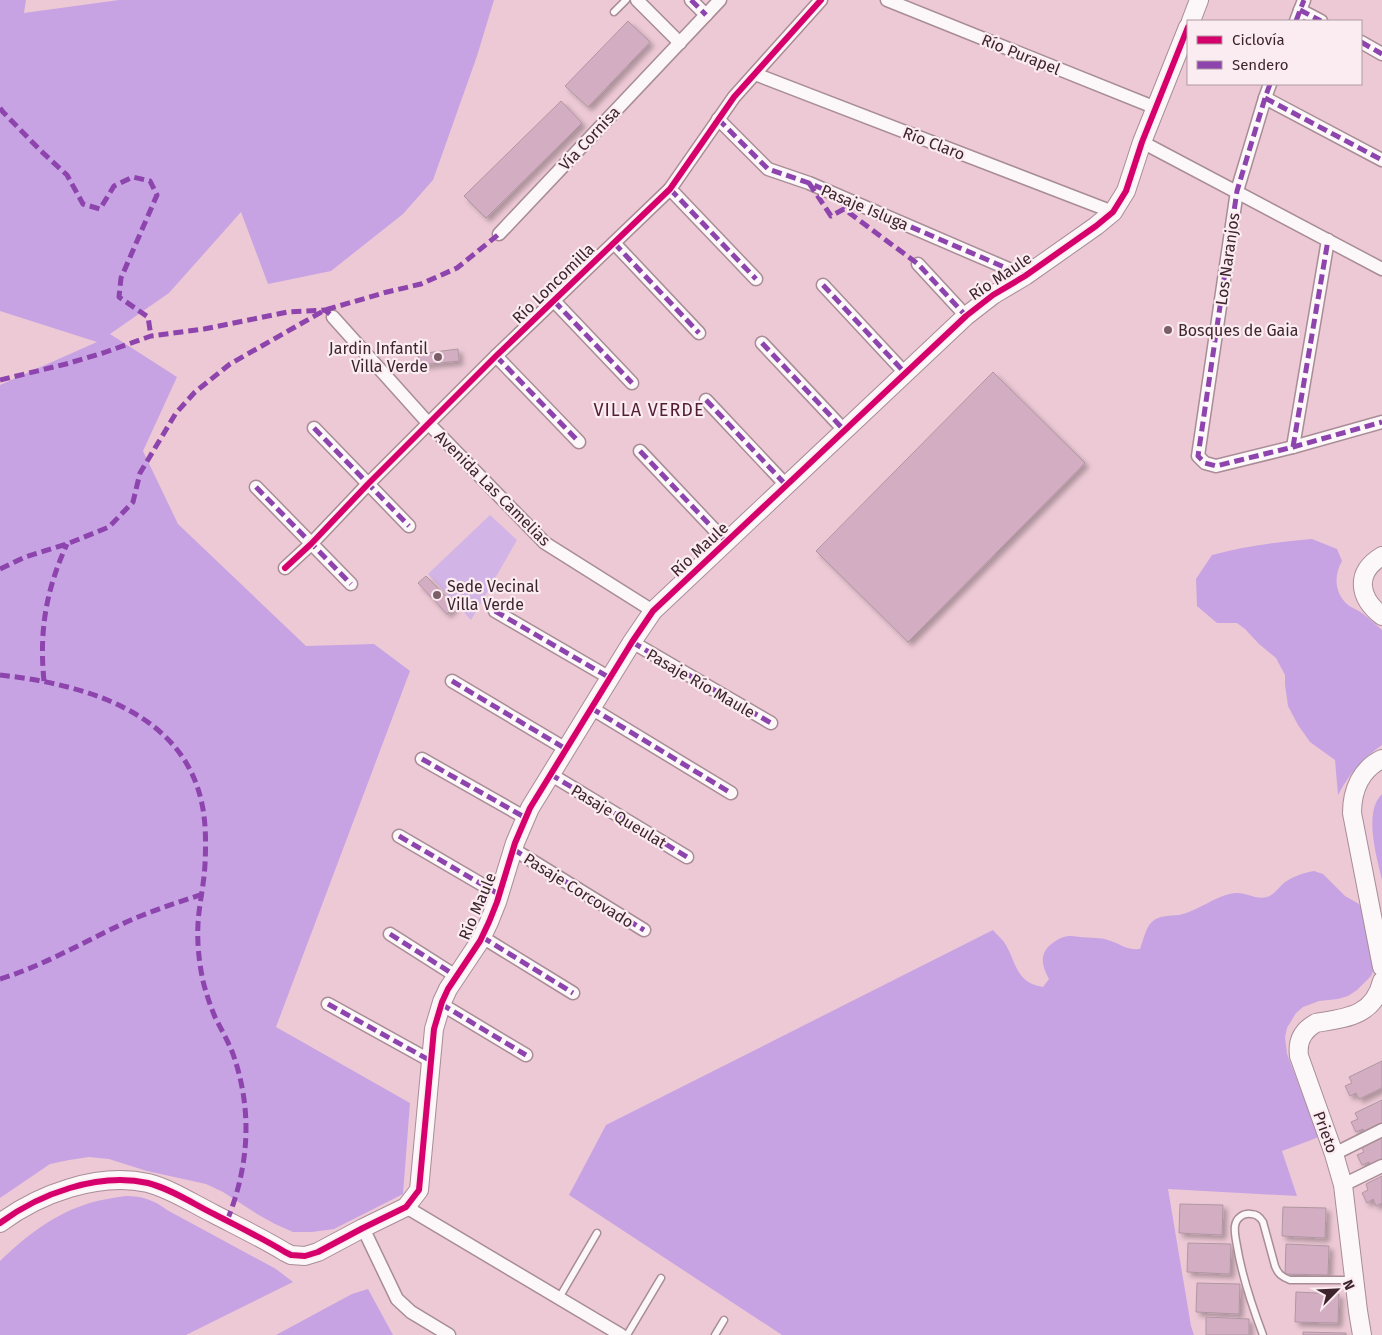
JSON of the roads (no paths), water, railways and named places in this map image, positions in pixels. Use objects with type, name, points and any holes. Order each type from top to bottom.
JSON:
[{"type":"street","points":[[636,0],[680,42],[720,0]]},
{"type":"street","points":[[691,0],[706,15]]},
{"type":"street","name":"Río Loncomilla","points":[[285,568],[496,356],[670,189],[734,96],[820,0]]},
{"type":"street","name":"Río Purapel","points":[[887,0],[1156,108]]},
{"type":"street","points":[[1191,20],[1199,0]]},
{"type":"street","points":[[1300,10],[1319,20]]},
{"type":"street","name":"Río Maule","points":[[406,1207],[419,1190],[434,1029],[441,1004],[448,989],[489,922],[500,895],[513,850],[526,818],[550,774],[632,642],[653,611],[966,316],[993,295],[1025,276],[1096,226],[1113,212],[1126,192],[1142,142],[1187,30]]},
{"type":"street","name":"Vía Cornisa","points":[[498,234],[680,42]]},
{"type":"street","points":[[1362,43],[1382,54]]},
{"type":"street","name":"Río Claro","points":[[755,74],[1113,212]]},
{"type":"street","name":"Los Naranjos","points":[[1270,85],[1237,191],[1198,456],[1205,463],[1216,466],[1382,422]]},
{"type":"street","points":[[1265,98],[1382,160]]},
{"type":"street","name":"Pasaje Isluga","points":[[718,119],[768,169],[809,183],[1025,276]]},
{"type":"street","points":[[1142,142],[1382,269]]},
{"type":"street","points":[[670,189],[756,279]]},
{"type":"street","points":[[1293,447],[1328,240]]},
{"type":"street","points":[[614,243],[699,333]]},
{"type":"street","points":[[918,264],[966,316]]},
{"type":"street","points":[[823,285],[905,373]]},
{"type":"street","points":[[554,301],[632,383]]},
{"type":"street","name":"Avenida Las Camelias","points":[[333,317],[429,424],[545,543],[653,611]]},
{"type":"street","points":[[762,343],[844,430]]},
{"type":"street","points":[[496,356],[579,442]]},
{"type":"street","points":[[706,400],[786,485]]},
{"type":"street","points":[[314,428],[409,526]]},
{"type":"street","points":[[640,451],[726,542]]},
{"type":"street","points":[[256,487],[351,584]]},
{"type":"street","points":[[1382,556],[1370,565],[1366,572],[1363,586],[1367,601],[1382,616]]},
{"type":"street","points":[[495,611],[610,678]]},
{"type":"street","name":"Pasaje Río Maule","points":[[632,642],[770,723]]},
{"type":"street","points":[[452,681],[566,749]]},
{"type":"street","points":[[591,708],[731,793]]},
{"type":"street","points":[[422,759],[526,818]]},
{"type":"street","points":[[1382,760],[1370,767],[1363,775],[1357,784],[1352,803],[1382,967]]},
{"type":"street","name":"Pasaje Queulat","points":[[550,774],[687,857]]},
{"type":"street","points":[[399,836],[500,895]]},
{"type":"street","name":"Pasaje Corcovado","points":[[513,850],[644,930]]},
{"type":"street","points":[[390,934],[456,976]]},
{"type":"street","points":[[482,936],[573,993]]},
{"type":"street","name":"Prieto","points":[[1362,1335],[1343,1185],[1299,1056],[1299,1042],[1302,1035],[1316,1023],[1354,1016],[1362,1012],[1378,994],[1382,981]]},
{"type":"street","points":[[328,1004],[431,1062]]},
{"type":"street","points":[[441,1004],[526,1055]]},
{"type":"street","points":[[1334,1154],[1382,1130]]},
{"type":"street","points":[[1343,1185],[1382,1166]]},
{"type":"street","points":[[0,1223],[28,1204],[61,1190],[120,1180],[147,1183],[171,1191],[298,1256],[311,1255],[406,1207],[622,1335]]},
{"type":"street","points":[[363,1228],[397,1299],[411,1312],[449,1335]]},
{"type":"lane","points":[[614,12],[626,0]]},
{"type":"lane","points":[[1264,1335],[1248,1291],[1239,1256],[1234,1229],[1240,1217],[1248,1213],[1261,1218],[1275,1266],[1284,1278],[1290,1280],[1354,1280]]},
{"type":"lane","points":[[559,1298],[597,1233]]},
{"type":"lane","points":[[627,1335],[661,1278]]},
{"type":"lane","points":[[715,1335],[724,1320]]},
{"type":"place","name":"Bosques de Gaia","points":[[1168,330]]},
{"type":"place","name":"Jardin Infantil Villa Verde","points":[[438,357]]},
{"type":"place","name":"Sede Vecinal Villa Verde","points":[[437,595]]},
{"type":"district","name":"VILLA VERDE","points":[[649,410]]}]
